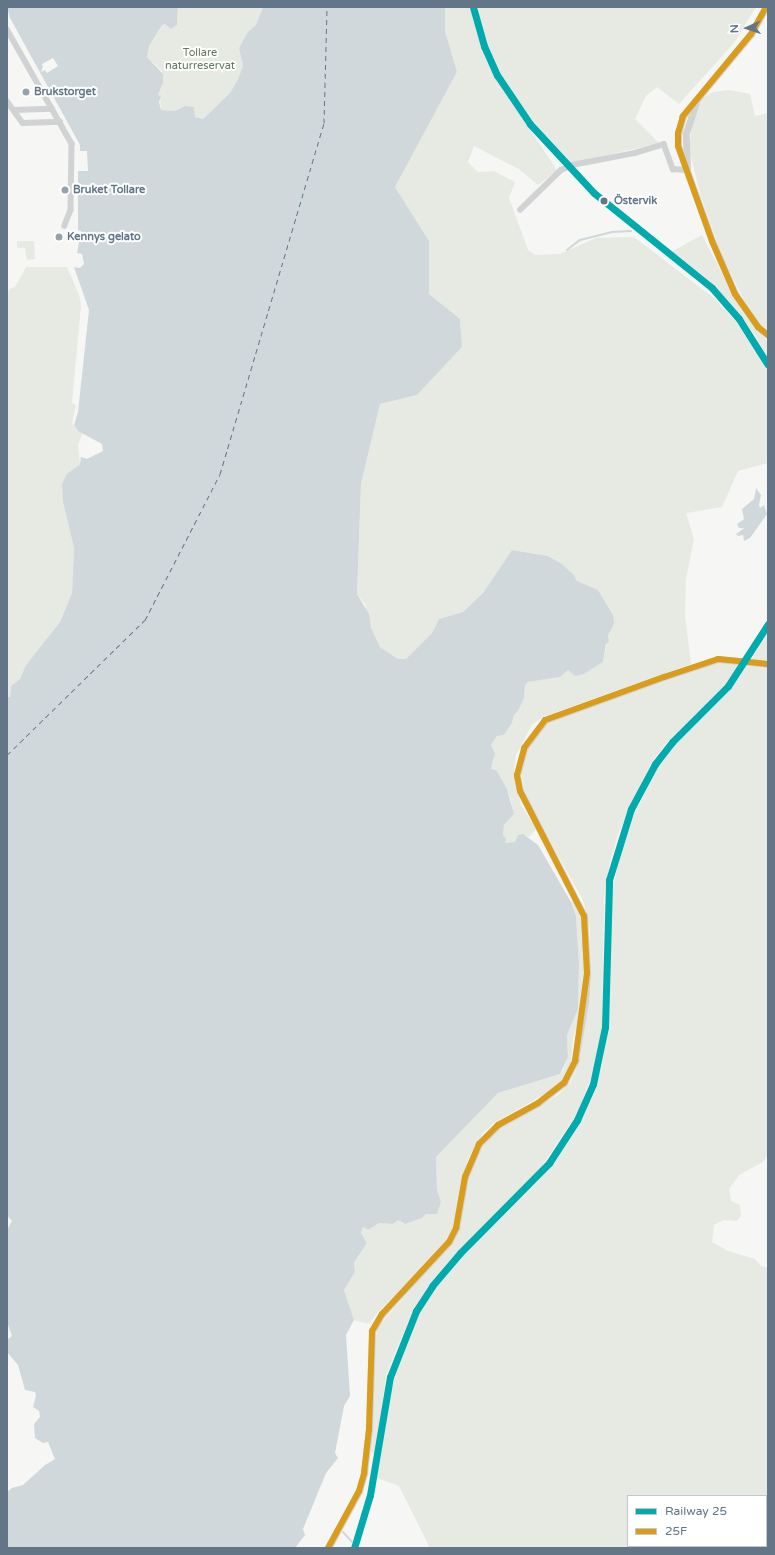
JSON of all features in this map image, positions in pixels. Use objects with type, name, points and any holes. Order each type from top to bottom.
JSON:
[{"type":"street","points":[[766,7],[751,34],[698,98],[688,121],[686,133],[687,170],[712,241],[735,294],[754,322],[768,335]]},
{"type":"street","points":[[7,29],[72,144],[71,210],[65,226]]},
{"type":"street","points":[[7,101],[23,123],[60,122]]},
{"type":"street","points":[[14,110],[52,109]]},
{"type":"street","points":[[520,210],[567,166],[635,153],[664,144],[673,169],[687,170]]},
{"type":"street","points":[[328,1548],[359,1491],[364,1473],[369,1429],[372,1330],[387,1308],[450,1242],[456,1228],[465,1177],[479,1144],[498,1126],[538,1103],[564,1083],[575,1061],[585,1001],[587,973],[584,916],[520,791],[517,775],[524,748],[545,720],[670,675],[718,659],[768,664]]},
{"type":"green space","name":"Tollare naturreservat","points":[[178,7],[263,7],[256,25],[247,33],[239,48],[243,66],[238,79],[230,93],[203,119],[195,117],[194,107],[183,107],[175,111],[161,110],[160,96],[158,95],[162,86],[162,71],[147,57],[149,46],[162,25],[165,24],[171,29],[177,25]]},
{"type":"green space","points":[[445,7],[471,7],[477,33],[496,79],[557,170],[538,185],[519,169],[474,146],[468,162],[478,172],[494,171],[515,182],[509,198],[528,250],[535,255],[560,254],[596,238],[634,237],[715,299],[747,334],[768,373],[768,463],[738,471],[722,507],[686,513],[694,539],[686,579],[685,615],[691,664],[543,717],[532,725],[516,755],[514,771],[521,805],[536,829],[529,837],[523,835],[515,842],[505,843],[503,835],[504,825],[514,814],[510,796],[491,770],[494,760],[491,745],[497,736],[504,735],[512,723],[514,715],[518,711],[524,698],[525,685],[528,682],[560,677],[567,670],[584,674],[603,662],[613,615],[598,590],[577,581],[574,575],[562,564],[548,556],[512,550],[483,593],[463,612],[439,619],[432,633],[406,659],[398,659],[380,647],[372,632],[365,604],[357,594],[361,484],[380,404],[417,395],[462,347],[460,319],[429,294],[429,241],[395,187],[457,72],[445,31]]},
{"type":"green space","points":[[476,7],[756,7],[734,43],[679,104],[657,87],[646,96],[635,119],[659,143],[569,164],[529,116],[501,76],[486,41]]},
{"type":"green space","points":[[729,90],[750,94],[755,116],[768,113],[768,330],[761,325],[744,300],[723,258],[701,197],[689,149],[693,118],[701,99],[713,92]]},
{"type":"green space","points":[[702,235],[741,310],[768,342],[768,359],[755,335],[728,300],[671,252]]},
{"type":"green space","points":[[17,241],[34,241],[35,259],[27,260],[25,248],[17,248]]},
{"type":"green space","points":[[26,267],[67,267],[79,295],[81,305],[72,403],[76,405],[72,423],[78,431],[83,432],[78,445],[80,464],[67,474],[63,502],[74,548],[72,593],[60,622],[26,665],[20,679],[11,686],[10,697],[7,697],[7,300],[9,289],[15,287]]},
{"type":"green space","points":[[768,631],[768,660],[751,661]]},
{"type":"green space","points":[[718,663],[741,663],[726,684],[669,740],[651,763],[618,834],[610,861],[604,898],[602,1026],[595,1067],[578,1112],[535,1176],[458,1251],[430,1284],[413,1310],[386,1375],[375,1455],[371,1452],[374,1342],[379,1326],[454,1240],[459,1229],[472,1164],[490,1136],[558,1095],[570,1083],[576,1070],[588,1005],[590,929],[583,900],[525,797],[521,769],[526,751],[547,722]]},
{"type":"green space","points":[[746,666],[768,668],[768,1155],[763,1162],[739,1175],[729,1189],[731,1201],[740,1205],[741,1216],[737,1221],[724,1220],[714,1225],[712,1242],[728,1251],[755,1259],[761,1266],[768,1268],[768,1548],[430,1548],[399,1486],[377,1478],[385,1417],[401,1352],[422,1306],[435,1286],[463,1253],[539,1180],[566,1145],[584,1113],[602,1066],[608,1029],[611,898],[624,836],[658,766],[674,744],[731,687]]},
{"type":"green space","points":[[576,901],[581,914],[585,974],[580,1017],[573,1038],[571,1064],[562,1081],[550,1091],[494,1123],[483,1133],[468,1159],[454,1227],[448,1241],[378,1312],[369,1324],[354,1320],[344,1290],[355,1272],[354,1264],[367,1243],[361,1233],[363,1227],[368,1230],[379,1223],[393,1224],[398,1220],[404,1224],[422,1218],[426,1214],[437,1214],[441,1202],[437,1190],[436,1157],[498,1093],[560,1074],[563,1071],[568,1057],[567,1035],[578,1009],[579,963],[576,916],[571,902]]},
{"type":"shaded area","points":[[7,7],[178,7],[177,25],[171,29],[165,24],[162,25],[149,46],[147,57],[163,74],[163,83],[158,95],[161,96],[159,102],[161,110],[175,111],[185,106],[194,107],[195,117],[203,119],[230,93],[238,79],[243,66],[239,48],[247,33],[256,25],[263,7],[445,7],[445,31],[457,72],[395,187],[429,241],[429,294],[460,319],[462,347],[417,395],[380,404],[361,484],[357,594],[369,614],[371,628],[380,647],[398,659],[406,659],[432,633],[439,619],[463,612],[483,593],[512,550],[548,556],[562,564],[574,575],[577,581],[598,590],[613,615],[614,623],[608,636],[609,642],[606,644],[603,662],[584,674],[575,676],[568,670],[560,677],[528,682],[525,685],[524,698],[518,711],[514,715],[512,723],[504,735],[497,736],[491,745],[495,754],[491,769],[496,770],[507,789],[514,814],[504,825],[503,835],[506,839],[505,843],[515,842],[518,835],[523,834],[538,845],[571,902],[576,916],[579,963],[578,1009],[567,1035],[568,1057],[560,1074],[498,1093],[436,1157],[437,1190],[441,1202],[437,1214],[426,1214],[422,1218],[405,1224],[398,1220],[393,1224],[379,1223],[368,1230],[363,1227],[361,1233],[367,1243],[354,1263],[355,1272],[344,1290],[354,1320],[346,1335],[350,1396],[344,1406],[335,1453],[338,1458],[326,1473],[303,1529],[305,1535],[295,1548],[7,1548],[7,1492],[12,1488],[23,1485],[45,1465],[55,1459],[48,1442],[43,1443],[35,1438],[34,1424],[40,1417],[39,1411],[33,1407],[36,1395],[35,1392],[25,1390],[18,1365],[7,1352],[7,1340],[12,1336],[7,1322],[7,1230],[12,1221],[7,1215],[7,697],[10,697],[11,686],[20,679],[26,665],[60,622],[72,593],[74,548],[63,502],[62,484],[67,474],[80,464],[81,457],[87,459],[103,451],[102,444],[78,431],[74,425],[78,412],[89,310],[74,267],[80,268],[84,264],[82,254],[77,253],[81,231],[78,230],[78,171],[88,171],[87,151],[80,151],[80,145],[10,18]]},
{"type":"shaded area","points":[[756,488],[761,495],[759,505],[760,508],[764,505],[767,514],[750,538],[744,541],[743,535],[738,536],[736,534],[744,528],[739,528],[737,524],[744,519],[742,509],[754,499]]},
{"type":"pier","points":[[53,58],[58,66],[47,73],[45,70],[41,72],[43,67],[42,64]]},
{"type":"waterway","points":[[567,250],[580,240],[612,232],[631,231]]},
{"type":"waterway","points":[[343,1532],[352,1542]]},
{"type":"ferry route","points":[[7,755],[145,620],[220,474],[324,123],[327,7]]},
{"type":"rail line","name":"25","points":[[473,7],[484,46],[497,75],[530,124],[594,193],[712,288],[739,319],[768,365]]},
{"type":"rail line","name":"25","points":[[354,1548],[370,1495],[390,1377],[416,1311],[432,1286],[460,1253],[549,1163],[577,1120],[593,1084],[605,1027],[609,880],[631,809],[655,764],[672,742],[728,686],[768,624]]},
{"type":"transit line","name":"25F","points":[[766,7],[751,34],[683,116],[678,133],[678,146],[712,241],[735,294],[758,327],[768,335]]},
{"type":"transit line","name":"25F","points":[[328,1548],[359,1491],[364,1473],[369,1429],[372,1331],[382,1314],[449,1242],[456,1228],[465,1177],[479,1144],[498,1125],[538,1103],[564,1083],[575,1061],[587,973],[584,916],[520,791],[517,775],[524,748],[545,720],[664,677],[718,659],[768,664]]},
{"type":"place","name":"Brukstorget","points":[[26,92]]},
{"type":"place","name":"Bruket Tollare","points":[[65,190]]},
{"type":"place","name":"Östervik","points":[[604,201]]},
{"type":"place","name":"Kennys gelato","points":[[59,237]]}]
